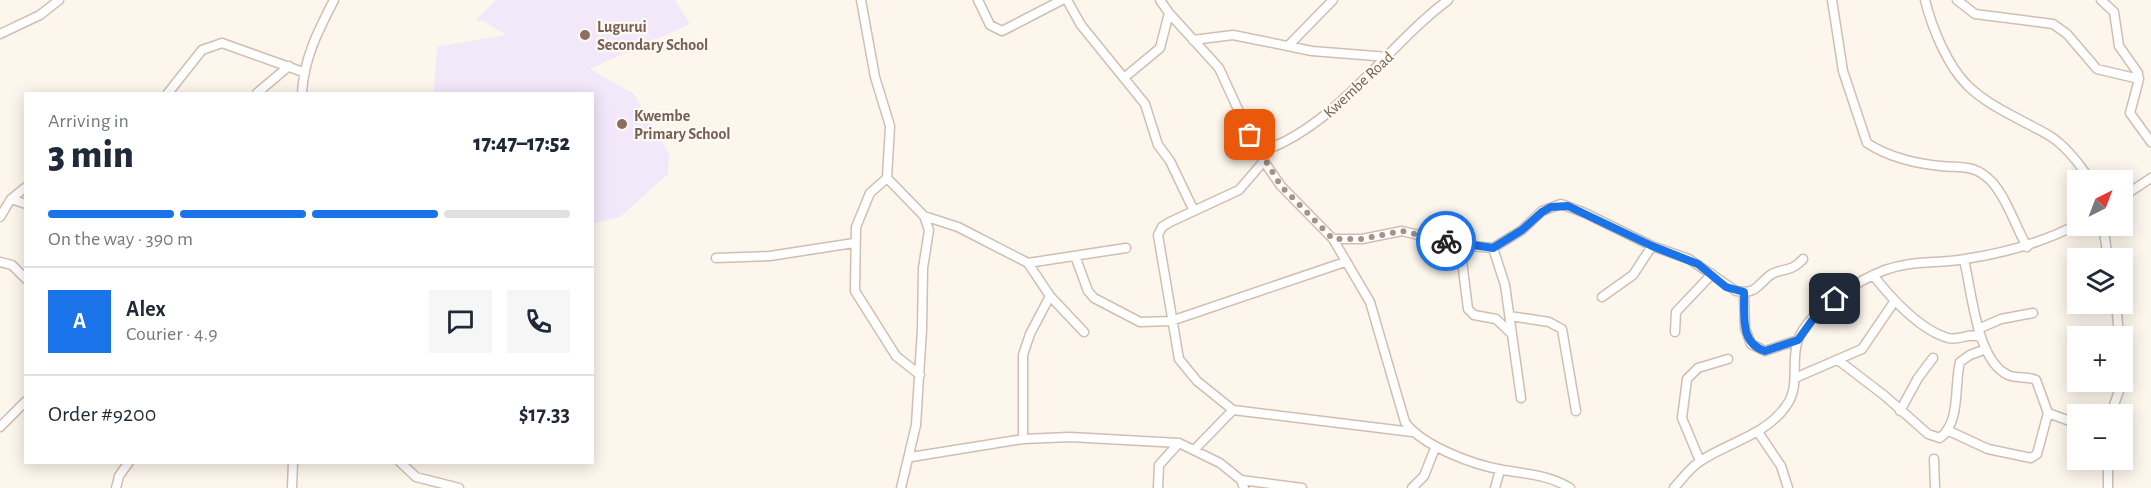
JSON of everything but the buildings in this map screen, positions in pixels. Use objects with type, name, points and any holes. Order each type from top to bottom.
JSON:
[{"type":"street","points":[[0,34],[40,15],[59,0]]},
{"type":"street","points":[[302,92],[303,72],[308,53],[334,0]]},
{"type":"street","points":[[861,0],[875,77],[890,126],[887,178],[870,193],[856,227],[855,291],[896,356],[920,375]]},
{"type":"street","points":[[978,0],[990,24],[1002,31],[1062,0]]},
{"type":"street","points":[[1067,0],[1082,25],[1145,104],[1158,145],[1170,161],[1194,211]]},
{"type":"street","points":[[1160,0],[1225,77],[1258,153],[1281,186],[1333,239],[1370,302],[1405,422],[1412,432],[1435,448],[1500,470],[1554,479],[1570,488]]},
{"type":"street","points":[[1288,46],[1333,0]]},
{"type":"street","name":"Kwembe Road","points":[[1258,153],[1288,142],[1321,118],[1447,0]]},
{"type":"street","points":[[1832,0],[1843,71],[1867,142],[1903,159],[1942,166],[1960,165],[1978,171],[1992,183],[2027,247]]},
{"type":"street","points":[[1925,0],[1929,16],[1944,48],[1967,85],[2027,126],[2050,136],[2068,150],[2083,170]]},
{"type":"street","points":[[1957,0],[1975,14],[2053,24],[2067,34],[2097,69],[2139,78]]},
{"type":"street","points":[[2101,0],[2114,12],[2120,46],[2139,78],[2130,113],[2151,142]]},
{"type":"street","points":[[1125,77],[1160,48],[1169,13]]},
{"type":"street","points":[[1193,40],[1233,35],[1312,51],[1388,57]]},
{"type":"street","points":[[169,92],[197,56],[210,45],[222,43],[303,72]]},
{"type":"street","points":[[259,92],[289,66]]},
{"type":"street","points":[[1264,161],[1239,190],[1170,222],[1162,228],[1158,235],[1171,321],[1182,364],[1197,381],[1233,410],[1412,432]]},
{"type":"street","points":[[887,178],[924,216],[929,230],[923,268],[920,375],[910,457],[901,488]]},
{"type":"street","points":[[2133,190],[2151,178]]},
{"type":"street","points":[[0,217],[11,199],[24,189]]},
{"type":"street","points":[[11,199],[24,203]]},
{"type":"street","points":[[1333,239],[1362,239],[1402,231],[1460,245],[1493,248],[1522,230],[1542,212],[1561,204],[1585,213],[1652,246],[1689,259],[1712,274],[1726,287],[1744,292],[1758,288],[1770,276],[1794,269],[1803,259]]},
{"type":"street","points":[[924,216],[958,226],[1028,262],[1050,296],[1084,332]]},
{"type":"street","points":[[1674,488],[1700,461],[1758,432],[1786,406],[1793,394],[1798,340],[1816,315],[1873,275],[1907,263],[1964,260],[2027,247],[2067,229]]},
{"type":"street","points":[[716,258],[770,256],[854,243]]},
{"type":"street","points":[[1460,245],[1468,309],[1474,315],[1496,319],[1512,334]]},
{"type":"street","points":[[1602,297],[1633,275],[1652,246]]},
{"type":"street","points":[[1028,262],[1126,248]]},
{"type":"street","points":[[1493,248],[1505,285],[1521,398]]},
{"type":"street","points":[[1075,256],[1088,291],[1094,298],[1140,322],[1171,321],[1345,262]]},
{"type":"street","points":[[1947,430],[1988,449],[2031,458],[2037,454],[2048,413],[2036,380],[2006,374],[1986,349],[1979,333],[1964,260]]},
{"type":"street","points":[[0,262],[12,266],[24,277]]},
{"type":"street","points":[[1674,332],[1676,312],[1712,274]]},
{"type":"street","points":[[1873,275],[1894,302],[1950,339],[1979,333],[2001,319],[2033,313]]},
{"type":"street","points":[[1744,292],[1745,328],[1751,344],[1765,351],[1798,340]]},
{"type":"street","points":[[1023,439],[1023,355],[1030,334],[1050,296]]},
{"type":"street","points":[[1795,378],[1838,360],[1868,344],[1894,302]]},
{"type":"street","points":[[1510,316],[1549,322],[1562,329],[1576,411]]},
{"type":"street","points":[[1838,360],[1934,438],[1940,438],[1947,430],[1954,410],[1960,362],[1986,349]]},
{"type":"street","points":[[1900,411],[1918,378],[1933,358]]},
{"type":"street","points":[[1700,461],[1682,418],[1688,379],[1698,368],[1728,359]]},
{"type":"street","points":[[0,427],[24,403]]},
{"type":"street","points":[[1195,449],[1233,410]]},
{"type":"street","points":[[2048,413],[2067,420]]},
{"type":"street","points":[[1758,432],[1782,466],[1788,488]]},
{"type":"street","points":[[910,457],[1023,439],[1070,437],[1179,442],[1220,463],[1242,484],[1302,488]]},
{"type":"street","points":[[1158,488],[1159,465],[1179,442]]},
{"type":"street","points":[[1412,488],[1424,476],[1435,448]]},
{"type":"street","points":[[1934,459],[1935,488]]},
{"type":"street","points":[[116,488],[128,464]]},
{"type":"street","points":[[292,488],[293,464]]},
{"type":"street","points":[[402,464],[416,477],[459,488]]},
{"type":"street","points":[[1495,488],[1500,470]]},
{"type":"street","points":[[2108,470],[2108,488]]},
{"type":"street","points":[[416,477],[417,488]]},
{"type":"shaded area","name":"Kwembe Primary School","points":[[496,0],[675,0],[690,24],[590,69],[634,94],[669,154],[668,174],[620,217],[594,224],[594,92],[434,92],[437,47],[506,35],[484,21],[475,21]]},
{"type":"way so far","points":[[1250,135],[1258,153],[1281,186],[1333,239],[1362,239],[1402,231],[1446,241]]},
{"type":"place","name":"Lugurui Secondary School","points":[[585,35]]},
{"type":"place","name":"Kwembe Primary School","points":[[622,124]]},
{"type":"route","points":[[1446,241],[1484,249],[1493,248],[1522,230],[1542,212],[1561,204],[1568,206],[1652,246],[1698,264],[1726,287],[1744,292],[1747,337],[1751,344],[1765,351],[1798,340],[1816,315],[1835,299]]}]
